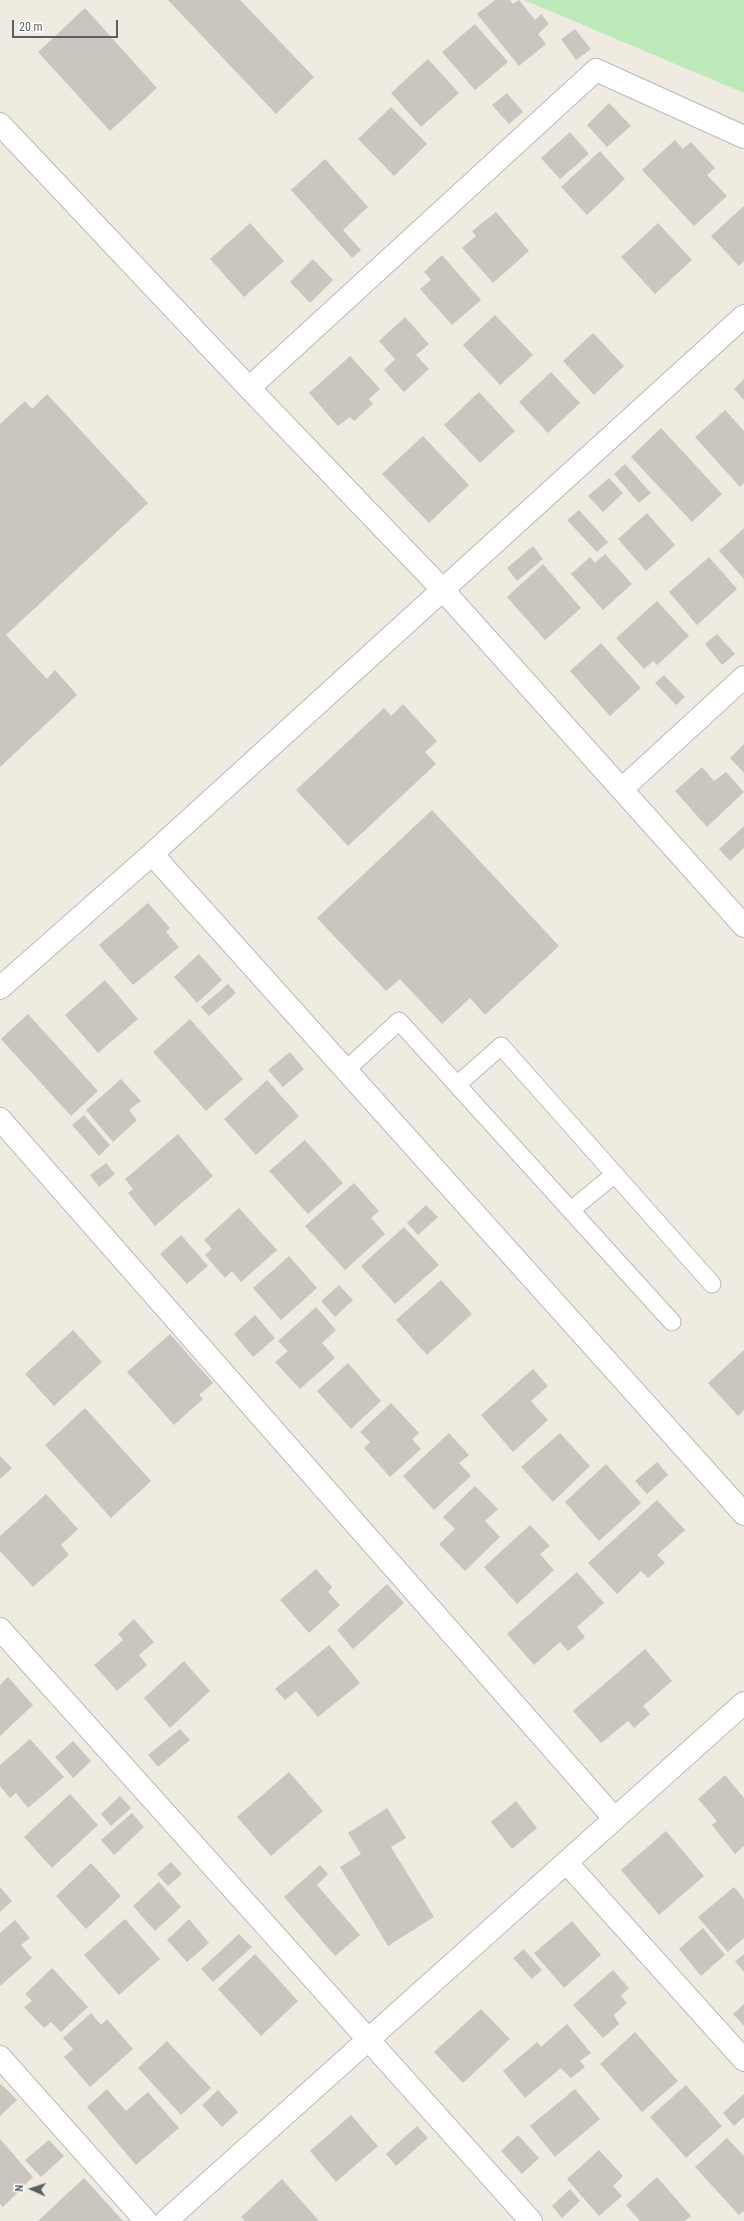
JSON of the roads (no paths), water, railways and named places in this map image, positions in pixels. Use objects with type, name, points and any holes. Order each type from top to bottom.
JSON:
[{"type":"street","points":[[249,388],[596,70],[744,137]]},
{"type":"street","points":[[0,124],[249,388],[442,588],[744,926]]},
{"type":"street","points":[[0,988],[152,854],[442,588],[744,316]]},
{"type":"street","points":[[622,789],[744,677]]},
{"type":"street","points":[[152,854],[744,1514]]},
{"type":"street","points":[[0,1119],[614,1818]]},
{"type":"street","points":[[0,1629],[531,2221]]},
{"type":"street","points":[[178,2218],[368,2040],[744,1703]]},
{"type":"street","points":[[566,1862],[744,2060]]},
{"type":"street","points":[[0,2057],[146,2221]]},
{"type":"lane","points":[[346,1070],[399,1021],[672,1322]]},
{"type":"lane","points":[[457,1085],[501,1046],[712,1284]]},
{"type":"lane","points":[[571,1210],[615,1174]]}]
